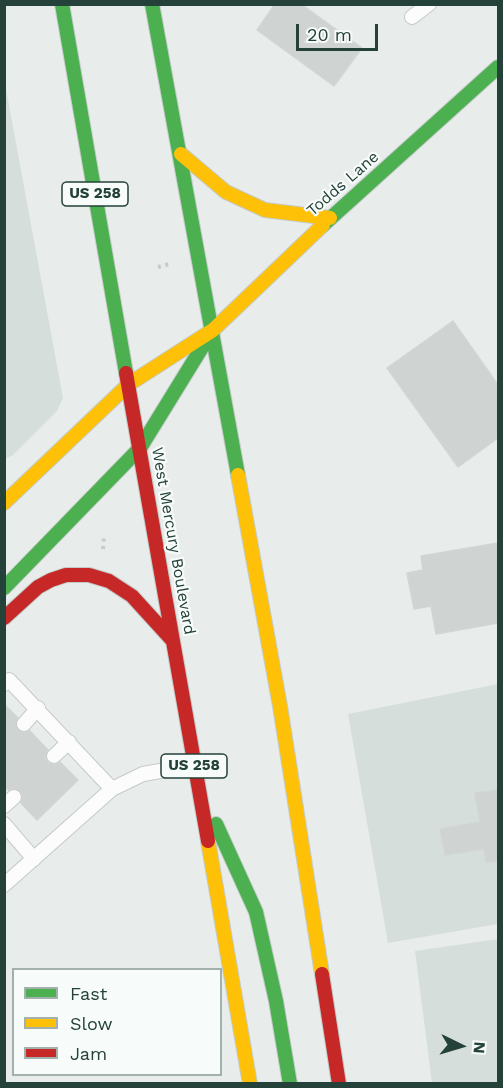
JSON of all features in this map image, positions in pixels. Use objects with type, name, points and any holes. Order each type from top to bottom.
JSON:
[{"type":"main road","name":"West Mercury Boulevard","points":[[62,4],[250,1083]]},
{"type":"main road","points":[[152,4],[280,706],[339,1083]]},
{"type":"main road","name":"Todds Lane","points":[[213,330],[330,218],[498,67]]},
{"type":"main road","points":[[181,154],[226,192],[265,210],[330,218]]},
{"type":"main road","points":[[4,503],[129,384],[213,330]]},
{"type":"main road","points":[[4,588],[140,448],[213,330]]},
{"type":"main road","points":[[4,618],[38,587],[51,580],[66,575],[89,575],[109,581],[127,592],[173,640]]},
{"type":"main road","points":[[200,793],[256,912],[276,1001],[290,1083]]},
{"type":"lane","points":[[412,17],[429,4]]},
{"type":"lane","points":[[4,684],[9,680],[38,708],[112,789]]},
{"type":"lane","points":[[24,724],[38,708]]},
{"type":"lane","points":[[54,756],[69,742]]},
{"type":"lane","points":[[4,885],[112,789],[143,774],[194,765]]},
{"type":"lane","points":[[4,824],[34,859]]},
{"type":"path","points":[[159,267],[172,263]]},
{"type":"shaded area","points":[[4,78],[63,398],[57,411],[13,455],[5,459]]},
{"type":"shaded area","points":[[498,684],[498,924],[388,943],[348,714]]},
{"type":"shaded area","points":[[498,939],[498,1083],[432,1083],[415,951]]},
{"type":"building","points":[[275,4],[301,4],[362,48],[334,86],[257,30]]},
{"type":"building","points":[[453,321],[498,385],[498,438],[458,467],[387,368]]},
{"type":"building","points":[[498,543],[498,623],[436,634],[431,606],[414,609],[407,573],[423,570],[421,556]]},
{"type":"building","points":[[4,704],[18,718],[15,723],[18,730],[23,733],[30,731],[48,750],[45,757],[48,763],[55,765],[60,762],[78,780],[37,820],[21,803],[23,796],[20,791],[13,788],[8,790],[4,786]]},
{"type":"building","points":[[498,790],[498,861],[486,862],[484,849],[445,855],[440,829],[480,822],[475,793]]},
{"type":"traffic: fast","points":[[62,4],[126,373]]},
{"type":"traffic: fast","points":[[152,4],[238,475]]},
{"type":"traffic: fast","points":[[323,225],[498,67]]},
{"type":"traffic: fast","points":[[4,588],[140,448],[209,336]]},
{"type":"traffic: fast","points":[[216,824],[256,912],[276,1001],[290,1084]]},
{"type":"traffic: slow","points":[[181,154],[226,192],[265,210],[330,218]]},
{"type":"traffic: slow","points":[[4,503],[129,384],[213,330],[323,225]]},
{"type":"traffic: slow","points":[[238,475],[280,706],[322,974]]},
{"type":"traffic: slow","points":[[208,841],[250,1084]]},
{"type":"traffic: jam","points":[[126,373],[208,841]]},
{"type":"traffic: jam","points":[[4,618],[38,587],[51,580],[66,575],[89,575],[109,581],[132,596],[173,641]]},
{"type":"traffic: jam","points":[[322,974],[339,1084]]}]
